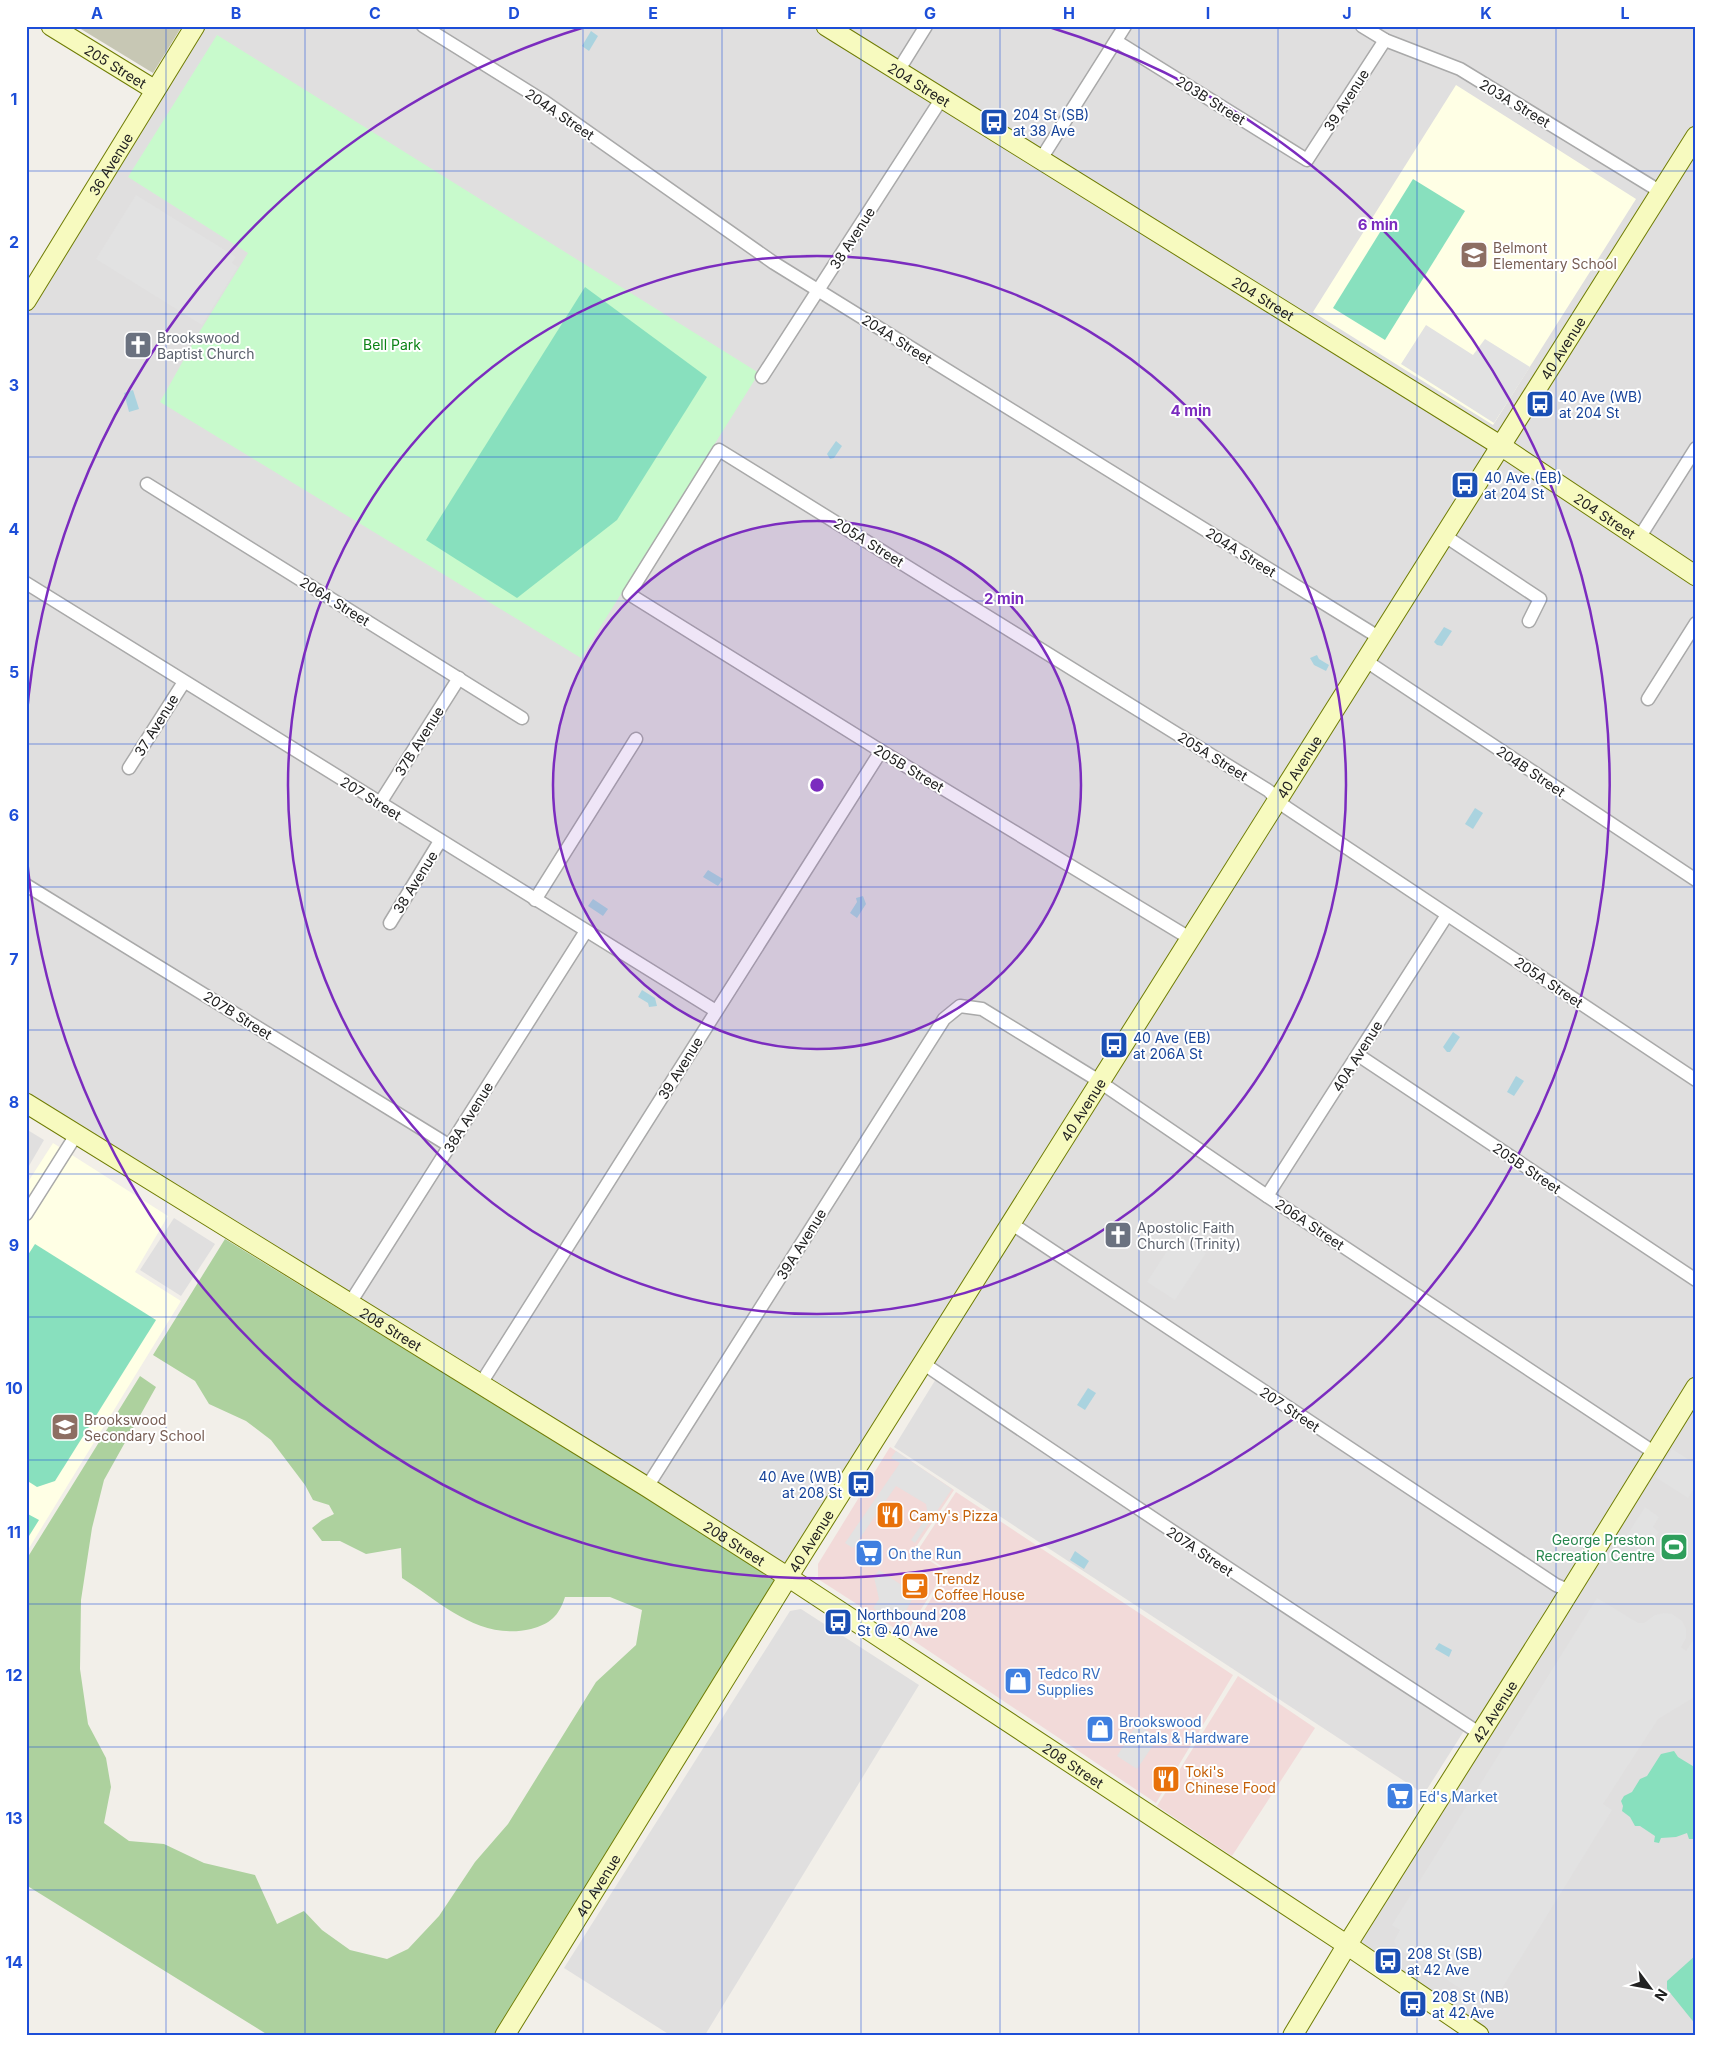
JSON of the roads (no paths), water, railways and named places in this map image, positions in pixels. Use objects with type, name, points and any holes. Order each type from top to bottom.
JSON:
[{"type":"main road","name":"205 Street","points":[[51,26],[155,90]]},
{"type":"main road","name":"36 Avenue","points":[[26,300],[195,26]]},
{"type":"main road","name":"204 Street","points":[[826,26],[1501,446],[1696,576]]},
{"type":"main road","name":"40 Avenue","points":[[505,2035],[788,1577],[924,1364],[1696,136]]},
{"type":"main road","name":"208 Street","points":[[26,1103],[647,1487],[788,1577],[1347,1945],[1479,2035]]},
{"type":"main road","name":"42 Avenue","points":[[1294,2035],[1347,1945],[1696,1388]]},
{"type":"street","name":"204A Street","points":[[423,26],[542,100],[774,263],[1380,638]]},
{"type":"street","points":[[898,71],[926,26]]},
{"type":"street","points":[[1041,159],[1125,26]]},
{"type":"street","name":"203A Street","points":[[1362,26],[1385,40],[1460,69],[1661,192]]},
{"type":"street","name":"39 Avenue","points":[[1307,160],[1385,40]]},
{"type":"street","name":"203B Street","points":[[1116,41],[1307,160]]},
{"type":"street","name":"38 Avenue","points":[[762,377],[942,98]]},
{"type":"street","points":[[1639,538],[1696,448]]},
{"type":"street","name":"205A Street","points":[[629,594],[719,450],[1270,791],[1278,801],[1696,1080]]},
{"type":"street","name":"206A Street","points":[[147,484],[522,718]]},
{"type":"street","points":[[1445,536],[1540,600],[1529,621]]},
{"type":"street","name":"207 Street","points":[[26,583],[716,1011]]},
{"type":"street","name":"205B Street","points":[[629,594],[881,751],[1191,939]]},
{"type":"street","points":[[1648,698],[1696,623]]},
{"type":"street","name":"204B Street","points":[[1366,660],[1696,880]]},
{"type":"street","name":"37B Avenue","points":[[380,803],[459,678]]},
{"type":"street","name":"37 Avenue","points":[[129,768],[184,682]]},
{"type":"street","points":[[535,900],[636,739]]},
{"type":"street","name":"39 Avenue","points":[[480,1385],[881,751]]},
{"type":"street","name":"38 Avenue","points":[[390,923],[440,841]]},
{"type":"street","name":"207B Street","points":[[26,884],[450,1146]]},
{"type":"street","name":"40A Avenue","points":[[1268,1196],[1448,915]]},
{"type":"street","name":"38A Avenue","points":[[350,1303],[586,931]]},
{"type":"street","name":"206A Street","points":[[960,1006],[982,1009],[1091,1076],[1100,1084],[1655,1453]]},
{"type":"street","name":"39A Avenue","points":[[647,1487],[944,1019],[960,1006]]},
{"type":"street","name":"205B Street","points":[[1358,1055],[1696,1280]]},
{"type":"street","points":[[26,1214],[76,1135]]},
{"type":"street","name":"207 Street","points":[[1012,1224],[1556,1585],[1570,1591]]},
{"type":"street","name":"207A Street","points":[[924,1364],[1104,1487],[1479,1734]]},
{"type":"water","points":[[591,31],[598,36],[589,51],[582,46]]},
{"type":"water","points":[[133,390],[139,409],[129,412],[124,393]]},
{"type":"water","points":[[836,441],[842,446],[834,458],[830,459],[827,454]]},
{"type":"water","points":[[1444,627],[1452,631],[1442,646],[1437,645],[1434,642]]},
{"type":"water","points":[[1317,655],[1319,659],[1329,665],[1326,671],[1314,665],[1310,658]]},
{"type":"water","points":[[1475,808],[1483,813],[1473,829],[1465,824]]},
{"type":"water","points":[[708,870],[723,879],[718,886],[703,877]]},
{"type":"water","points":[[863,896],[866,904],[857,918],[850,913],[857,902],[856,898]]},
{"type":"water","points":[[593,899],[608,909],[603,916],[588,906]]},
{"type":"water","points":[[642,990],[655,998],[657,1006],[649,1007],[648,1003],[638,997]]},
{"type":"water","points":[[1453,1032],[1460,1037],[1450,1052],[1447,1052],[1443,1047]]},
{"type":"water","points":[[1516,1076],[1524,1081],[1514,1096],[1507,1092]]},
{"type":"water","points":[[1088,1388],[1096,1393],[1085,1410],[1077,1405]]},
{"type":"water","points":[[1075,1551],[1089,1561],[1084,1569],[1070,1560]]},
{"type":"water","points":[[1439,1643],[1452,1650],[1449,1657],[1435,1649]]},
{"type":"place","name":"204 St (SB) at 38 Ave","points":[[994,122]]},
{"type":"place","name":"Belmont Elementary School","points":[[1474,255]]},
{"type":"place","name":"Brookswood Baptist Church","points":[[138,345]]},
{"type":"place","name":"40 Ave (WB) at 204 St","points":[[1540,404]]},
{"type":"place","name":"40 Ave (EB) at 204 St","points":[[1465,485]]},
{"type":"place","name":"40 Ave (EB) at 206A St","points":[[1114,1045]]},
{"type":"place","name":"Apostolic Faith Church (Trinity)","points":[[1118,1235]]},
{"type":"place","name":"Brookswood Secondary School","points":[[65,1427]]},
{"type":"place","name":"40 Ave (WB) at 208 St","points":[[861,1484]]},
{"type":"place","name":"Camy's Pizza","points":[[890,1515]]},
{"type":"place","name":"George Preston Recreation Centre","points":[[1674,1547]]},
{"type":"place","name":"On the Run","points":[[869,1553]]},
{"type":"place","name":"Trendz Coffee House","points":[[915,1586]]},
{"type":"place","name":"Northbound 208 St @ 40 Ave","points":[[838,1622]]},
{"type":"place","name":"Tedco RV Supplies","points":[[1018,1681]]},
{"type":"place","name":"Brookswood Rentals & Hardware","points":[[1100,1729]]},
{"type":"place","name":"Toki's Chinese Food","points":[[1166,1779]]},
{"type":"place","name":"Ed's Market","points":[[1400,1796]]},
{"type":"place","name":"208 St (SB) at 42 Ave","points":[[1388,1961]]},
{"type":"place","name":"208 St (NB) at 42 Ave","points":[[1413,2004]]},
{"type":"park label","name":"Bell Park","points":[[392,344]]}]
